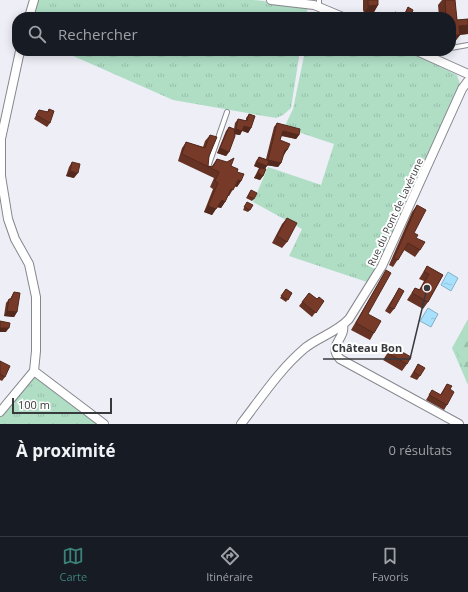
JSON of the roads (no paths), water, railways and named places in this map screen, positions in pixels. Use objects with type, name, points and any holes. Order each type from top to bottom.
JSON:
[{"type":"street","points":[[30,12],[34,0]]},
{"type":"street","points":[[271,0],[319,3],[334,12]]},
{"type":"street","points":[[0,412],[23,382],[34,371],[37,322],[36,297],[29,264],[15,239],[8,219],[1,176],[1,139],[19,56]]},
{"type":"street","points":[[436,56],[468,74]]},
{"type":"street","name":"Rue du Pont de Lavérune","points":[[241,424],[273,382],[296,357],[306,348],[349,320],[382,266],[462,89],[468,81]]},
{"type":"street","points":[[343,325],[344,329],[334,349],[340,359],[459,424]]},
{"type":"street","points":[[34,371],[104,424]]},
{"type":"lane","points":[[456,47],[468,45]]},
{"type":"lane","points":[[207,170],[227,112]]},
{"type":"lane","points":[[212,158],[219,160]]},
{"type":"water","points":[[448,272],[458,278],[451,291],[441,285]]},
{"type":"water","points":[[428,308],[438,314],[431,327],[420,321]]},
{"type":"place","name":"Château Bon","points":[[427,288]]}]
